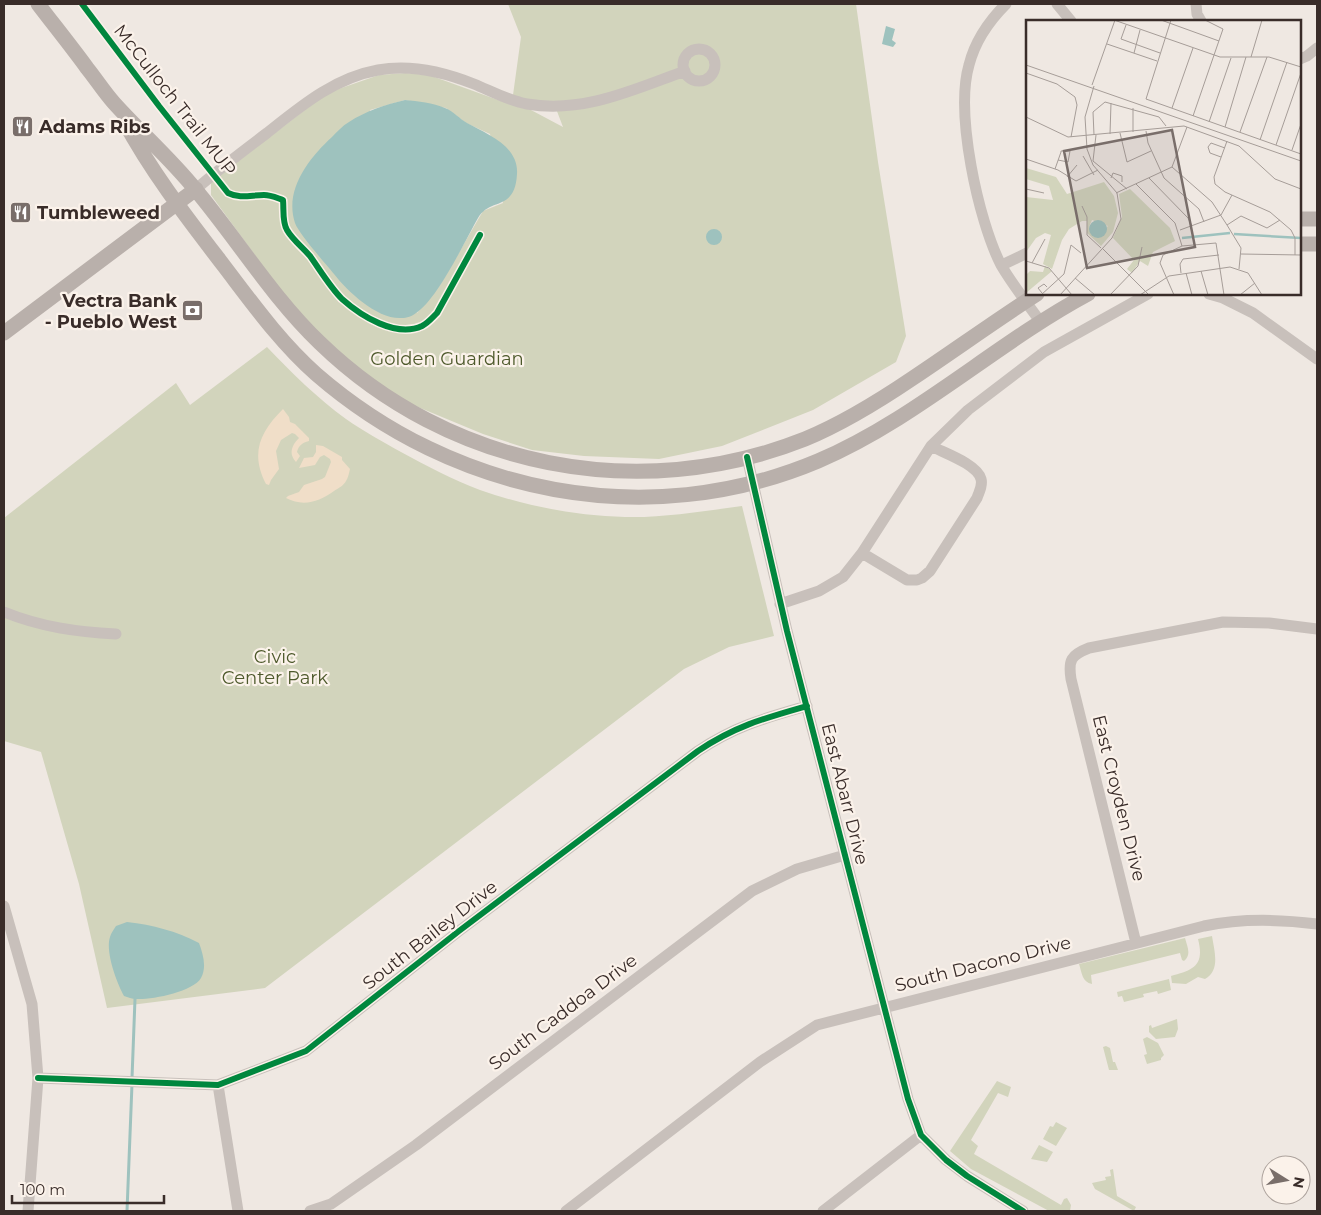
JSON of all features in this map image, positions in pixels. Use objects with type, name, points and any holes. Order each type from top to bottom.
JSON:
[{"type":"main road","points":[[38,4],[113,102],[196,189],[280,299],[320,343],[373,387],[417,414],[478,443],[517,456],[551,464],[586,469],[635,471],[685,469],[746,457],[805,439],[854,415],[886,396],[1032,297]]},
{"type":"main road","points":[[113,102],[143,154],[177,204],[261,314],[302,361],[376,419],[430,449],[469,466],[510,480],[546,489],[583,494],[626,496],[709,491],[752,482],[815,462],[866,437],[907,412],[1040,321],[1086,295]]},
{"type":"main road","points":[[4,334],[196,189]]},
{"type":"main road","points":[[1301,219],[1317,219]]},
{"type":"main road","points":[[1301,244],[1317,244]]},
{"type":"street","points":[[1006,4],[987,26],[977,43],[969,65],[964,89],[964,113],[976,189],[988,234],[1002,265],[1026,291]]},
{"type":"street","points":[[1057,4],[1070,20]]},
{"type":"street","points":[[1196,4],[1197,14],[1200,20]]},
{"type":"street","points":[[1301,59],[1317,48]]},
{"type":"street","points":[[196,189],[213,173],[321,92],[350,78],[366,73],[395,68],[426,70],[456,77],[516,101],[555,106],[596,102],[685,71]]},
{"type":"street","points":[[1002,265],[1026,253]]},
{"type":"street","points":[[780,604],[819,591],[836,582],[851,568],[931,446],[968,410],[1044,352],[1146,295]]},
{"type":"street","points":[[1212,295],[1223,298],[1253,313],[1317,359]]},
{"type":"street","points":[[1032,297],[1040,321]]},
{"type":"street","points":[[862,553],[906,580],[917,580],[930,571],[977,498],[982,485],[981,478],[974,469],[931,446]]},
{"type":"street","name":"East Abarr Drive","points":[[746,457],[780,604],[908,1099],[921,1136]]},
{"type":"street","points":[[4,612],[52,628],[77,632],[116,634]]},
{"type":"street","name":"East Croyden Drive","points":[[1136,943],[1071,679],[1070,662],[1074,655],[1089,648],[1223,622],[1259,622],[1317,629]]},
{"type":"street","name":"South Bailey Drive","points":[[38,1078],[218,1085],[306,1051],[459,931],[698,751],[719,737],[758,720],[807,706]]},
{"type":"street","name":"South Caddoa Drive","points":[[310,1211],[331,1204],[416,1145],[752,891],[797,869],[845,855]]},
{"type":"street","points":[[4,906],[32,1004],[38,1078],[28,1211]]},
{"type":"street","name":"South Dacono Drive","points":[[566,1211],[760,1062],[817,1025],[1136,943],[1230,921],[1264,919],[1317,924]]},
{"type":"street","points":[[218,1085],[238,1211]]},
{"type":"street","points":[[823,1211],[921,1136],[946,1160],[967,1176],[1023,1211]]},
{"type":"green space","name":"Golden Guardian","points":[[508,4],[856,4],[878,162],[906,336],[896,362],[813,410],[722,446],[659,459],[584,456],[532,450],[483,434],[401,400],[342,358],[295,310],[211,195],[211,182],[327,93],[379,75],[405,73],[429,75],[531,110],[563,127],[555,106],[528,104],[513,95],[521,37]],"holes":[[[405,100],[446,108],[466,123],[490,134],[503,203],[483,211],[440,285],[417,313],[370,110]]]},
{"type":"green space","name":"Civic Center Park","points":[[267,347],[295,376],[335,411],[380,440],[450,477],[480,490],[515,501],[588,515],[654,516],[742,506],[774,636],[729,647],[684,669],[265,988],[107,1008],[79,884],[41,752],[4,741],[4,518],[176,383],[190,405]]},
{"type":"green space","points":[[1212,936],[1215,965],[1210,975],[1205,979],[1198,977],[1186,984],[1172,983],[1171,976],[1191,969],[1198,961],[1200,948],[1198,939]]},
{"type":"green space","points":[[1185,938],[1188,956],[1184,961],[1180,953],[1091,975],[1092,984],[1084,979],[1079,964]]},
{"type":"green space","points":[[1169,979],[1171,990],[1158,994],[1157,991],[1143,994],[1144,997],[1124,1002],[1122,996],[1118,997],[1117,992]]},
{"type":"green space","points":[[1177,1019],[1178,1029],[1175,1037],[1156,1039],[1149,1032],[1149,1026],[1151,1025],[1152,1028]]},
{"type":"green space","points":[[1147,1037],[1158,1043],[1164,1055],[1161,1060],[1147,1064],[1144,1055],[1147,1054],[1143,1039]]},
{"type":"green space","points":[[1103,1047],[1110,1048],[1113,1062],[1115,1062],[1118,1070],[1109,1070]]},
{"type":"green space","points":[[997,1081],[1011,1087],[1008,1097],[998,1093],[971,1140],[978,1146],[974,1154],[1061,1205],[1064,1199],[1067,1198],[1071,1205],[1070,1211],[1049,1211],[971,1169],[950,1151]]},
{"type":"green space","points":[[1056,1122],[1067,1128],[1056,1146],[1043,1139],[1050,1126],[1053,1127]]},
{"type":"green space","points":[[1039,1145],[1053,1152],[1047,1162],[1031,1159]]},
{"type":"green space","points":[[1113,1169],[1117,1196],[1136,1207],[1134,1211],[1095,1189],[1092,1183],[1106,1180],[1105,1177],[1111,1176],[1110,1170]]},
{"type":"sand","points":[[283,409],[290,422],[295,424],[309,438],[309,441],[299,448],[297,452],[300,456],[296,462],[292,456],[292,450],[299,438],[292,433],[281,440],[276,451],[279,469],[269,485],[266,484],[261,473],[258,453],[260,443],[268,426]]},
{"type":"sand","points":[[316,445],[323,446],[342,457],[342,460],[350,469],[347,480],[339,488],[317,500],[305,503],[292,501],[286,498],[299,492],[304,485],[325,477],[331,462],[324,455],[320,457],[315,465],[299,468],[304,458],[313,457],[316,452]]},
{"type":"water","points":[[886,26],[895,29],[892,40],[896,43],[893,47],[882,44]]},
{"type":"water","points":[[405,100],[425,102],[445,108],[500,142],[513,156],[517,174],[512,194],[507,199],[483,212],[478,218],[433,296],[415,314],[402,318],[393,317],[374,310],[347,289],[302,234],[295,223],[292,211],[296,187],[301,176],[323,145],[355,118],[383,106]]},
{"type":"water","points":[[711,229],[717,229],[722,234],[720,243],[711,245],[706,240],[706,234]]},
{"type":"water","points":[[127,922],[164,929],[199,943],[204,965],[203,974],[197,983],[181,991],[151,998],[136,999],[124,996],[112,967],[109,943],[110,936],[116,926]]},
{"type":"waterway","points":[[132,1078],[135,999]]},
{"type":"waterway","points":[[127,1211],[132,1084]]},
{"type":"cycle path","name":"McCulloch Trail MUP","points":[[82,4],[228,193],[241,196],[267,195],[283,200],[284,223],[289,233],[310,256],[342,299],[369,318],[390,327],[401,329],[412,329],[422,326],[437,313],[480,235]]},
{"type":"cycle path","points":[[747,457],[787,631],[908,1099],[921,1135],[946,1160],[967,1176],[1023,1211]]},
{"type":"cycle path","points":[[38,1078],[218,1085],[306,1051],[459,931],[698,751],[738,729],[807,706]]},
{"type":"place","name":"Adams Ribs","points":[[23,127]]},
{"type":"place","name":"Tumbleweed","points":[[21,213]]},
{"type":"place","name":"Vectra Bank - Pueblo West","points":[[193,311]]}]
